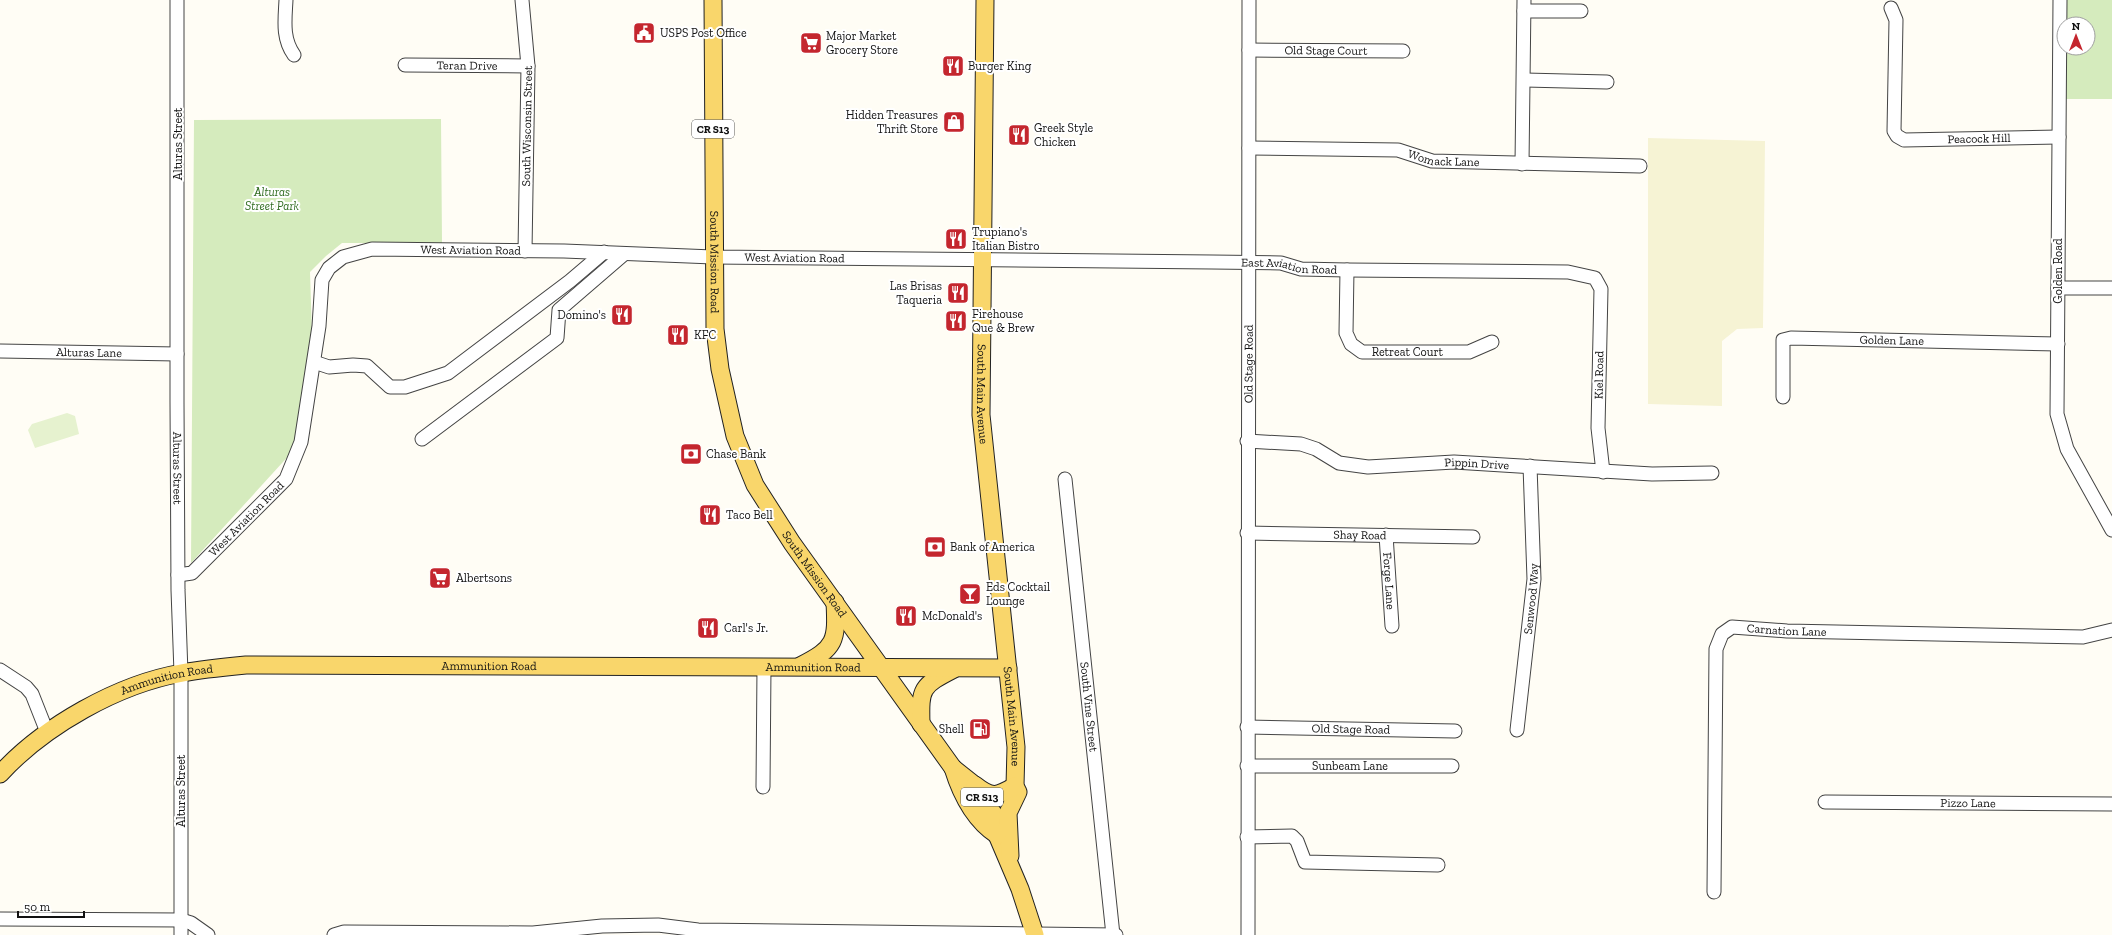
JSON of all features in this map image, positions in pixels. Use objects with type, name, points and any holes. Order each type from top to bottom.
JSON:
[{"type":"main road","name":"South Mission Road","points":[[713,0],[713,257],[716,342],[720,369],[735,436],[755,485],[792,543],[953,768],[973,784],[995,816],[997,835],[1010,864],[1035,935]]},
{"type":"main road","name":"South Main Avenue","points":[[985,0],[981,415],[1016,747],[1015,786],[1018,792],[1008,813],[1010,864]]},
{"type":"main road","points":[[798,667],[815,659],[832,644],[836,623],[835,602]]},
{"type":"main road","name":"Ammunition Road","points":[[0,774],[47,732],[98,703],[138,685],[181,673],[246,665],[1008,668]]},
{"type":"main road","points":[[921,724],[920,700],[923,690],[928,684],[956,668]]},
{"type":"main road","name":"South Mission Road","points":[[953,768],[960,790],[983,826],[997,835]]},
{"type":"main road","points":[[973,784],[980,790],[994,794],[1002,794],[1015,786]]},
{"type":"street","name":"Alturas Street","points":[[178,0],[177,354],[178,575],[181,673],[181,935]]},
{"type":"street","points":[[286,0],[285,35],[288,45],[294,55]]},
{"type":"street","name":"South Wisconsin Street","points":[[522,0],[528,66],[525,251]]},
{"type":"street","name":"Old Stage Road","points":[[1248,935],[1247,441],[1250,262],[1249,0]]},
{"type":"street","name":"Golden Road","points":[[2060,0],[2057,414],[2066,449],[2112,530]]},
{"type":"street","points":[[1522,164],[1525,80],[1524,5],[1581,11]]},
{"type":"street","name":"Peacock Hill","points":[[1891,8],[1896,20],[1894,131],[1900,138],[1904,140],[2059,137]]},
{"type":"street","name":"Old Stage Court","points":[[1249,50],[1403,51]]},
{"type":"street","name":"Teran Drive","points":[[405,65],[528,66]]},
{"type":"street","points":[[1525,80],[1607,82]]},
{"type":"street","name":"Womack Lane","points":[[1250,148],[1398,150],[1432,161],[1640,166]]},
{"type":"street","name":"West Aviation Road","points":[[178,575],[192,573],[286,479],[301,442],[319,326],[322,280],[329,268],[343,257],[372,249],[604,252],[713,257],[982,259]]},
{"type":"street","points":[[314,362],[329,367],[353,365],[367,366],[390,387],[405,387],[448,373],[570,281],[604,252]]},
{"type":"street","points":[[422,439],[557,338],[559,310],[624,254]]},
{"type":"street","name":"East Aviation Road","points":[[982,259],[1250,262],[1280,263],[1301,269],[1568,272],[1595,278]]},
{"type":"street","name":"Retreat Court","points":[[1347,270],[1346,333],[1351,344],[1362,352],[1469,352],[1492,342]]},
{"type":"street","name":"Kiel Road","points":[[1595,278],[1601,289],[1598,428],[1603,472]]},
{"type":"street","points":[[2058,288],[2112,288]]},
{"type":"street","name":"Golden Lane","points":[[1783,397],[1783,340],[1791,338],[2058,344]]},
{"type":"street","name":"Alturas Lane","points":[[0,351],[177,354]]},
{"type":"street","name":"Pippin Drive","points":[[1247,441],[1301,444],[1316,449],[1339,463],[1368,467],[1454,462],[1603,472],[1652,474],[1712,473]]},
{"type":"street","name":"Senwood Way","points":[[1517,730],[1534,579],[1530,466]]},
{"type":"street","name":"South Vine Street","points":[[1065,479],[1113,935]]},
{"type":"street","name":"Shay Road","points":[[1247,533],[1474,537]]},
{"type":"street","name":"Forge Lane","points":[[1386,535],[1392,626]]},
{"type":"street","name":"Carnation Lane","points":[[1714,892],[1716,649],[1722,634],[1732,627],[1787,631],[2083,637],[2112,630]]},
{"type":"street","points":[[763,787],[764,667]]},
{"type":"street","points":[[0,670],[26,687],[32,694],[47,732]]},
{"type":"street","name":"Old Stage Road","points":[[1247,727],[1455,731]]},
{"type":"street","name":"Sunbeam Lane","points":[[1247,766],[1452,766]]},
{"type":"street","name":"Pizzo Lane","points":[[1825,802],[2112,804]]},
{"type":"street","points":[[1248,837],[1292,836],[1297,841],[1306,862],[1438,864]]},
{"type":"street","points":[[0,919],[181,920],[191,923],[208,935]]},
{"type":"street","points":[[334,935],[344,932],[533,933],[602,926],[658,925],[707,932],[1116,935]]},
{"type":"shaded area","points":[[1648,138],[1765,141],[1763,328],[1737,329],[1722,341],[1722,406],[1648,404]]},
{"type":"green space","points":[[2060,0],[2112,0],[2112,99],[2059,99],[2059,56],[2096,56],[2096,16],[2060,16]]},
{"type":"green space","name":"Alturas Street Park","points":[[441,119],[442,243],[342,243],[310,272],[312,335],[293,451],[191,563],[194,120]]},
{"type":"green space","points":[[67,413],[75,416],[79,434],[35,448],[28,430],[32,424]]},
{"type":"place","name":"USPS Post Office","points":[[644,33]]},
{"type":"place","name":"Major Market Grocery Store","points":[[811,43]]},
{"type":"place","name":"Burger King","points":[[953,66]]},
{"type":"place","name":"Hidden Treasures Thrift Store","points":[[954,122]]},
{"type":"place","name":"Greek Style Chicken","points":[[1019,135]]},
{"type":"place","name":"Trupiano's Italian Bistro","points":[[956,239]]},
{"type":"place","name":"Las Brisas Taqueria","points":[[958,293]]},
{"type":"place","name":"Domino's","points":[[622,315]]},
{"type":"place","name":"Firehouse Que & Brew","points":[[956,321]]},
{"type":"place","name":"KFC","points":[[678,335]]},
{"type":"place","name":"Chase Bank","points":[[691,454]]},
{"type":"place","name":"Taco Bell","points":[[710,515]]},
{"type":"place","name":"Bank of America","points":[[935,547]]},
{"type":"place","name":"Albertsons","points":[[440,578]]},
{"type":"place","name":"Eds Cocktail Lounge","points":[[970,594]]},
{"type":"place","name":"McDonald's","points":[[906,616]]},
{"type":"place","name":"Carl's Jr.","points":[[708,628]]},
{"type":"place","name":"Shell","points":[[980,729]]}]
